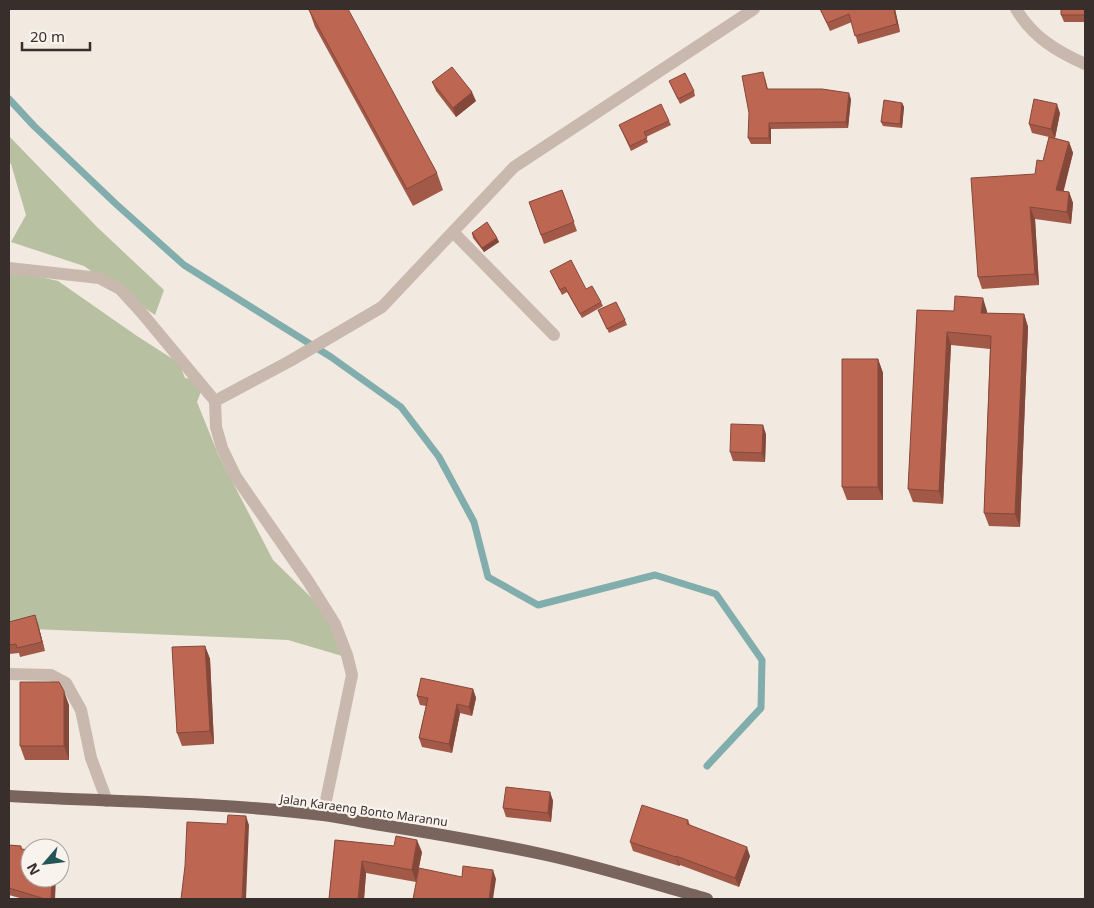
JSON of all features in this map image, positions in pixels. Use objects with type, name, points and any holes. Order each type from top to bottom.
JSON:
[{"type":"main road","name":"Jalan Karaeng Bonto Marannu","points":[[9,796],[235,806],[323,815],[411,829],[547,856],[675,895],[707,899]]},
{"type":"street","points":[[215,401],[290,361],[382,308],[514,167],[754,9]]},
{"type":"street","points":[[1016,9],[1038,36],[1059,52],[1085,64]]},
{"type":"street","points":[[452,232],[554,335]]},
{"type":"street","points":[[9,268],[98,278],[120,289],[215,401],[216,427],[222,448],[236,477],[308,581],[335,624],[347,655],[352,675],[323,815]]},
{"type":"street","points":[[9,674],[51,675],[66,683],[82,710],[91,758],[108,801]]},
{"type":"green space","points":[[9,136],[97,227],[164,290],[155,315],[84,266],[11,242],[26,215],[9,162]]},
{"type":"green space","points":[[9,270],[58,281],[179,363],[185,378],[205,381],[197,402],[218,454],[273,560],[321,607],[349,658],[288,640],[9,628]]},
{"type":"building","points":[[348,9],[437,173],[407,189],[309,10]]},
{"type":"building","points":[[820,9],[894,9],[897,24],[855,36],[849,14],[827,23]]},
{"type":"building","points":[[1061,9],[1085,9],[1085,15],[1061,15]]},
{"type":"building","points":[[452,67],[472,92],[453,108],[432,82]]},
{"type":"building","points":[[763,72],[767,89],[822,89],[849,93],[846,122],[769,123],[769,138],[748,138],[749,113],[742,76]]},
{"type":"building","points":[[685,73],[694,91],[678,99],[669,81]]},
{"type":"building","points":[[1034,99],[1057,104],[1051,129],[1029,124]]},
{"type":"building","points":[[884,100],[902,103],[900,124],[881,122]]},
{"type":"building","points":[[661,104],[669,121],[644,132],[647,138],[630,146],[619,125]]},
{"type":"building","points":[[1049,137],[1069,142],[1056,190],[1069,192],[1067,212],[1030,207],[1035,274],[978,277],[971,178],[1035,174],[1037,160],[1043,161]]},
{"type":"building","points":[[562,190],[574,222],[541,235],[529,202]]},
{"type":"building","points":[[487,222],[497,238],[482,248],[472,233]]},
{"type":"building","points":[[571,260],[586,289],[592,286],[601,302],[580,314],[565,287],[560,290],[550,271]]},
{"type":"building","points":[[955,296],[983,298],[981,313],[1024,314],[1015,514],[984,513],[991,336],[947,332],[939,491],[908,489],[917,310],[954,311]]},
{"type":"building","points":[[616,302],[625,320],[607,329],[598,310]]},
{"type":"building","points":[[842,359],[878,359],[878,487],[842,487]]},
{"type":"building","points":[[731,424],[763,425],[762,453],[730,452]]},
{"type":"building","points":[[35,615],[42,642],[17,648],[16,644],[9,645],[9,622]]},
{"type":"building","points":[[205,646],[210,731],[177,733],[172,647]]},
{"type":"building","points":[[421,678],[473,689],[469,707],[457,704],[449,744],[419,738],[428,698],[417,696]]},
{"type":"building","points":[[20,682],[59,682],[64,691],[64,746],[20,746]]},
{"type":"building","points":[[506,787],[550,792],[548,813],[503,808]]},
{"type":"building","points":[[642,805],[688,820],[687,824],[747,847],[735,878],[676,856],[630,842]]},
{"type":"building","points":[[228,815],[246,816],[242,899],[181,899],[187,822],[227,824]]},
{"type":"building","points":[[396,836],[417,840],[412,870],[362,861],[358,899],[329,899],[335,840],[394,846]]},
{"type":"building","points":[[9,845],[20,846],[20,888],[52,888],[51,899],[45,899],[9,888]]},
{"type":"building","points":[[463,866],[493,870],[489,899],[413,899],[419,868],[462,877]]},
{"type":"waterway","points":[[9,99],[34,126],[116,204],[184,265],[331,357],[401,407],[439,457],[474,522],[488,577],[538,605],[655,575],[716,594],[762,660],[761,708],[707,766]]}]
